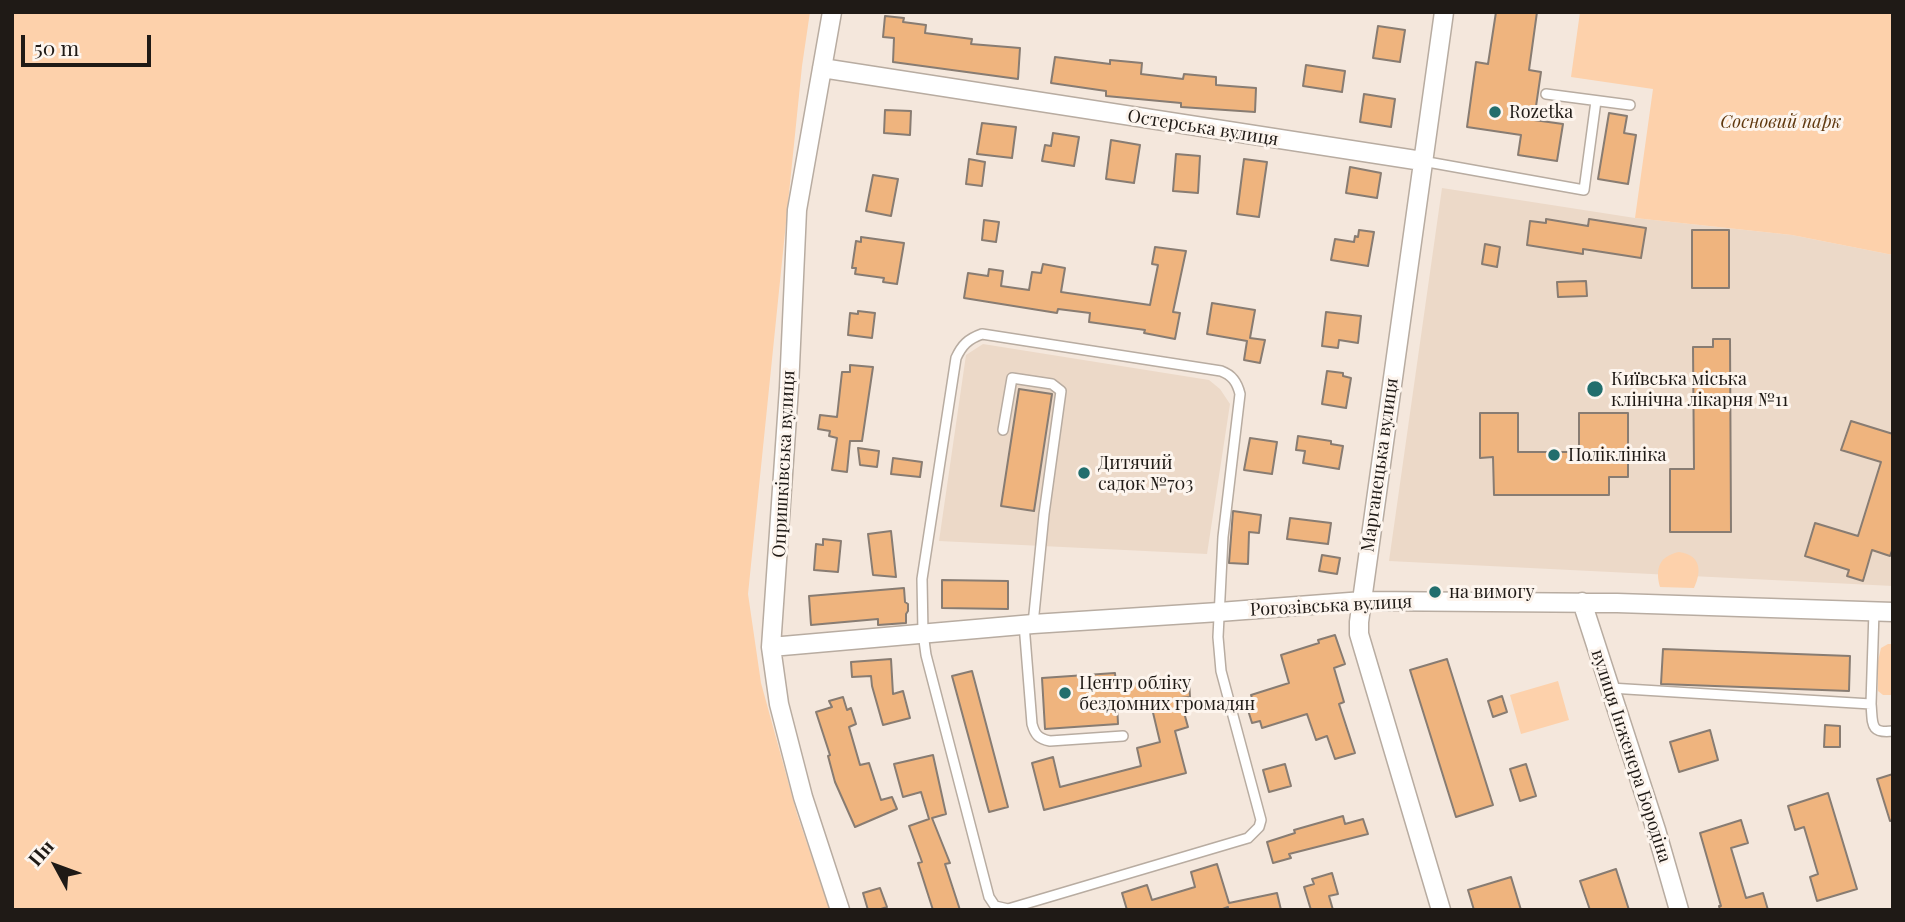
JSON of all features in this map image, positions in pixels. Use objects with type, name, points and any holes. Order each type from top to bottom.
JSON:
[{"type":"street","name":"Опришківська вулиця","points":[[832,12],[797,209],[789,387],[772,647],[779,704],[803,797],[840,910]]},
{"type":"street","name":"Марганецька вулиця","points":[[1440,910],[1359,634],[1359,622],[1444,12]]},
{"type":"street","name":"Остерська вулиця","points":[[822,68],[1422,162]]},
{"type":"street","name":"Рогозівська вулиця","points":[[772,647],[1029,624],[1363,601],[1582,602],[1893,612]]},
{"type":"street","name":"вулиця Інженера Бородіна","points":[[1582,602],[1679,910]]},
{"type":"lane","points":[[1546,94],[1630,105]]},
{"type":"lane","name":"Остерська вулиця","points":[[1422,162],[1584,190],[1596,101]]},
{"type":"lane","points":[[982,334],[1221,371],[1229,374],[1237,383],[1240,394],[1223,537],[1219,612],[1221,671],[1261,820],[1259,827],[1248,838],[1008,909],[995,906],[989,897],[926,655],[923,633],[922,579],[956,358],[960,347],[970,338],[982,334]]},
{"type":"lane","points":[[1003,430],[1012,378],[1052,384],[1061,391],[1029,624],[1032,724],[1035,734],[1050,741],[1123,736]]},
{"type":"lane","points":[[1874,611],[1871,704],[1873,722],[1880,732],[1893,731]]},
{"type":"lane","points":[[1610,688],[1871,704]]},
{"type":"shaded area","name":"Київська міська клінічна лікарня №11","points":[[1442,188],[1635,218],[1792,235],[1893,255],[1893,586],[1389,561]]},
{"type":"shaded area","name":"Дитячий садок №703","points":[[983,344],[1209,380],[1220,389],[1230,404],[1207,554],[939,541],[966,355]]},
{"type":"green space","points":[[12,12],[810,12],[802,66],[748,594],[761,683],[797,814],[830,910],[12,910]]},
{"type":"green space","name":"Сосновий парк","points":[[1580,12],[1893,12],[1893,255],[1792,235],[1635,218],[1653,89],[1571,77]]},
{"type":"green space","points":[[1679,552],[1696,560],[1699,570],[1694,588],[1660,587],[1660,564],[1667,557]]},
{"type":"green space","points":[[1893,644],[1893,693],[1883,695],[1878,691],[1878,661],[1881,648]]},
{"type":"green space","points":[[1558,681],[1569,720],[1521,734],[1510,695]]},
{"type":"building","points":[[1496,12],[1537,12],[1529,70],[1541,72],[1534,120],[1563,124],[1557,161],[1518,155],[1521,135],[1467,127],[1476,62],[1488,64]]},
{"type":"building","points":[[885,16],[904,18],[903,22],[926,25],[925,33],[972,39],[971,44],[1020,48],[1018,79],[893,62],[894,38],[883,37]]},
{"type":"building","points":[[1378,26],[1405,30],[1400,62],[1373,58]]},
{"type":"building","points":[[1055,57],[1110,64],[1110,60],[1142,63],[1141,74],[1183,79],[1184,74],[1216,77],[1216,85],[1256,88],[1255,112],[1181,107],[1181,103],[1106,96],[1106,91],[1051,83]]},
{"type":"building","points":[[1306,65],[1345,71],[1342,92],[1303,86]]},
{"type":"building","points":[[1364,94],[1395,99],[1391,127],[1360,122]]},
{"type":"building","points":[[885,110],[911,111],[910,135],[884,133]]},
{"type":"building","points":[[1609,113],[1627,116],[1624,133],[1636,135],[1628,184],[1598,179]]},
{"type":"building","points":[[982,123],[1016,127],[1012,158],[977,154]]},
{"type":"building","points":[[1053,133],[1079,137],[1074,166],[1042,161],[1045,145],[1051,146]]},
{"type":"building","points":[[1111,140],[1140,145],[1134,183],[1106,179]]},
{"type":"building","points":[[1176,154],[1200,156],[1198,193],[1173,191]]},
{"type":"building","points":[[969,159],[985,162],[982,186],[966,184]]},
{"type":"building","points":[[1244,159],[1267,162],[1259,217],[1237,214]]},
{"type":"building","points":[[1350,167],[1381,173],[1377,198],[1346,193]]},
{"type":"building","points":[[873,175],[898,179],[891,216],[866,211]]},
{"type":"building","points":[[1546,219],[1588,226],[1589,219],[1646,228],[1641,258],[1583,249],[1583,254],[1527,245],[1530,221],[1546,223]]},
{"type":"building","points":[[984,220],[999,222],[996,242],[982,240]]},
{"type":"building","points":[[1359,230],[1374,232],[1368,266],[1331,260],[1335,239],[1354,242]]},
{"type":"building","points":[[1692,230],[1729,230],[1729,288],[1692,288]]},
{"type":"building","points":[[861,237],[904,243],[897,284],[883,282],[884,278],[855,274],[856,268],[852,268],[856,241],[861,242]]},
{"type":"building","points":[[1485,244],[1500,247],[1497,267],[1482,264]]},
{"type":"building","points":[[1155,247],[1186,251],[1173,312],[1180,313],[1175,339],[1144,333],[1145,330],[1089,322],[1090,313],[1058,309],[1057,313],[964,298],[968,273],[988,276],[989,269],[1003,271],[1001,286],[1029,290],[1032,272],[1041,273],[1043,264],[1065,268],[1061,292],[1150,305],[1158,265],[1152,264]]},
{"type":"building","points":[[1586,281],[1587,296],[1558,297],[1557,282]]},
{"type":"building","points":[[1212,303],[1255,310],[1250,338],[1265,340],[1260,363],[1244,360],[1247,341],[1207,334]]},
{"type":"building","points":[[858,311],[875,313],[872,338],[848,335],[850,313],[858,314]]},
{"type":"building","points":[[1326,312],[1361,316],[1358,343],[1339,340],[1338,348],[1322,346]]},
{"type":"building","points":[[1713,339],[1730,339],[1731,532],[1670,532],[1670,469],[1694,469],[1693,347],[1713,347]]},
{"type":"building","points":[[850,365],[873,367],[862,441],[850,441],[847,472],[832,470],[837,438],[829,436],[830,431],[818,429],[820,415],[837,417],[842,372],[850,372]]},
{"type":"building","points":[[1327,371],[1343,373],[1343,376],[1351,378],[1346,408],[1322,404]]},
{"type":"building","points":[[1019,389],[1052,394],[1034,511],[1001,506]]},
{"type":"building","name":"Поліклініка","points":[[1480,413],[1518,413],[1518,452],[1579,452],[1579,413],[1628,413],[1628,477],[1609,477],[1609,495],[1494,495],[1493,457],[1480,458]]},
{"type":"building","points":[[1851,421],[1893,434],[1893,548],[1890,556],[1872,550],[1863,581],[1847,576],[1849,570],[1805,556],[1815,523],[1858,536],[1881,462],[1841,450]]},
{"type":"building","points":[[1298,436],[1331,441],[1331,444],[1343,446],[1339,469],[1303,463],[1305,451],[1296,450]]},
{"type":"building","points":[[1250,438],[1277,442],[1272,474],[1244,470]]},
{"type":"building","points":[[858,448],[879,451],[877,467],[860,465]]},
{"type":"building","points":[[893,458],[922,462],[920,477],[891,474]]},
{"type":"building","points":[[1233,511],[1261,515],[1259,533],[1249,532],[1248,564],[1229,563]]},
{"type":"building","points":[[1290,518],[1331,523],[1328,544],[1287,539]]},
{"type":"building","points":[[891,531],[896,577],[873,575],[868,534]]},
{"type":"building","points":[[823,539],[841,541],[838,572],[814,570],[816,544],[823,545]]},
{"type":"building","points":[[1322,555],[1340,558],[1337,574],[1319,571]]},
{"type":"building","points":[[942,580],[1008,581],[1008,609],[942,608]]},
{"type":"building","points":[[904,588],[905,602],[908,604],[906,623],[878,625],[878,619],[811,625],[809,596]]},
{"type":"building","points":[[1335,635],[1345,664],[1334,668],[1344,702],[1339,704],[1355,753],[1335,759],[1327,736],[1316,740],[1307,714],[1262,728],[1260,721],[1252,723],[1247,707],[1254,704],[1251,695],[1289,683],[1281,655]]},
{"type":"building","points":[[1663,649],[1850,656],[1849,691],[1661,684]]},
{"type":"building","points":[[891,659],[893,694],[903,691],[910,718],[883,725],[871,676],[852,677],[851,662]]},
{"type":"building","points":[[1447,659],[1493,805],[1456,817],[1410,670]]},
{"type":"building","points":[[972,671],[1008,807],[989,812],[952,676]]},
{"type":"building","points":[[1115,673],[1116,685],[1189,680],[1190,697],[1180,698],[1188,727],[1175,731],[1186,773],[1044,810],[1032,763],[1053,757],[1060,787],[1141,766],[1137,748],[1160,742],[1150,700],[1117,703],[1118,724],[1045,729],[1042,678]]},
{"type":"building","points":[[1502,696],[1507,712],[1493,717],[1488,701]]},
{"type":"building","points":[[843,697],[847,710],[851,708],[856,724],[849,727],[860,765],[869,763],[881,800],[892,797],[897,809],[855,827],[835,782],[828,756],[830,755],[816,712],[832,707],[829,701]]},
{"type":"building","points":[[1825,725],[1840,726],[1840,747],[1824,747]]},
{"type":"building","points":[[1710,730],[1718,760],[1679,772],[1670,742]]},
{"type":"building","points":[[933,755],[946,814],[932,818],[950,863],[945,864],[960,910],[933,910],[918,863],[922,862],[909,826],[929,819],[921,792],[903,797],[894,764]]},
{"type":"building","points":[[1285,764],[1291,786],[1269,792],[1263,770]]},
{"type":"building","points":[[1526,764],[1536,796],[1520,801],[1510,769]]},
{"type":"building","points":[[1893,774],[1893,820],[1890,821],[1877,779]]},
{"type":"building","points":[[1828,793],[1857,889],[1817,901],[1810,877],[1818,874],[1804,827],[1795,830],[1788,806]]},
{"type":"building","points":[[1343,816],[1345,824],[1363,819],[1368,834],[1289,854],[1291,858],[1273,863],[1267,842],[1295,833],[1294,830]]},
{"type":"building","points":[[1741,820],[1748,843],[1731,848],[1746,898],[1763,893],[1768,910],[1720,910],[1700,833]]},
{"type":"building","points":[[1217,864],[1229,903],[1277,893],[1281,910],[1228,910],[1228,907],[1220,910],[1127,910],[1122,893],[1147,885],[1152,900],[1195,887],[1191,872]]},
{"type":"building","points":[[1616,869],[1629,910],[1590,910],[1580,881]]},
{"type":"building","points":[[1332,873],[1338,894],[1329,896],[1333,910],[1311,910],[1304,887],[1314,884],[1312,879]]},
{"type":"building","points":[[1511,877],[1521,910],[1474,910],[1468,890]]},
{"type":"building","points":[[880,888],[887,907],[868,910],[863,893]]},
{"type":"place","name":"Rozetka","points":[[1495,112]]},
{"type":"place","name":"Київська міська клінічна лікарня №11","points":[[1595,389]]},
{"type":"place","name":"Поліклініка","points":[[1554,455]]},
{"type":"place","name":"Дитячий садок №703","points":[[1084,473]]},
{"type":"place","name":"на вимогу","points":[[1435,592]]},
{"type":"place","name":"Центр обліку бездомних громадян","points":[[1065,693]]}]
